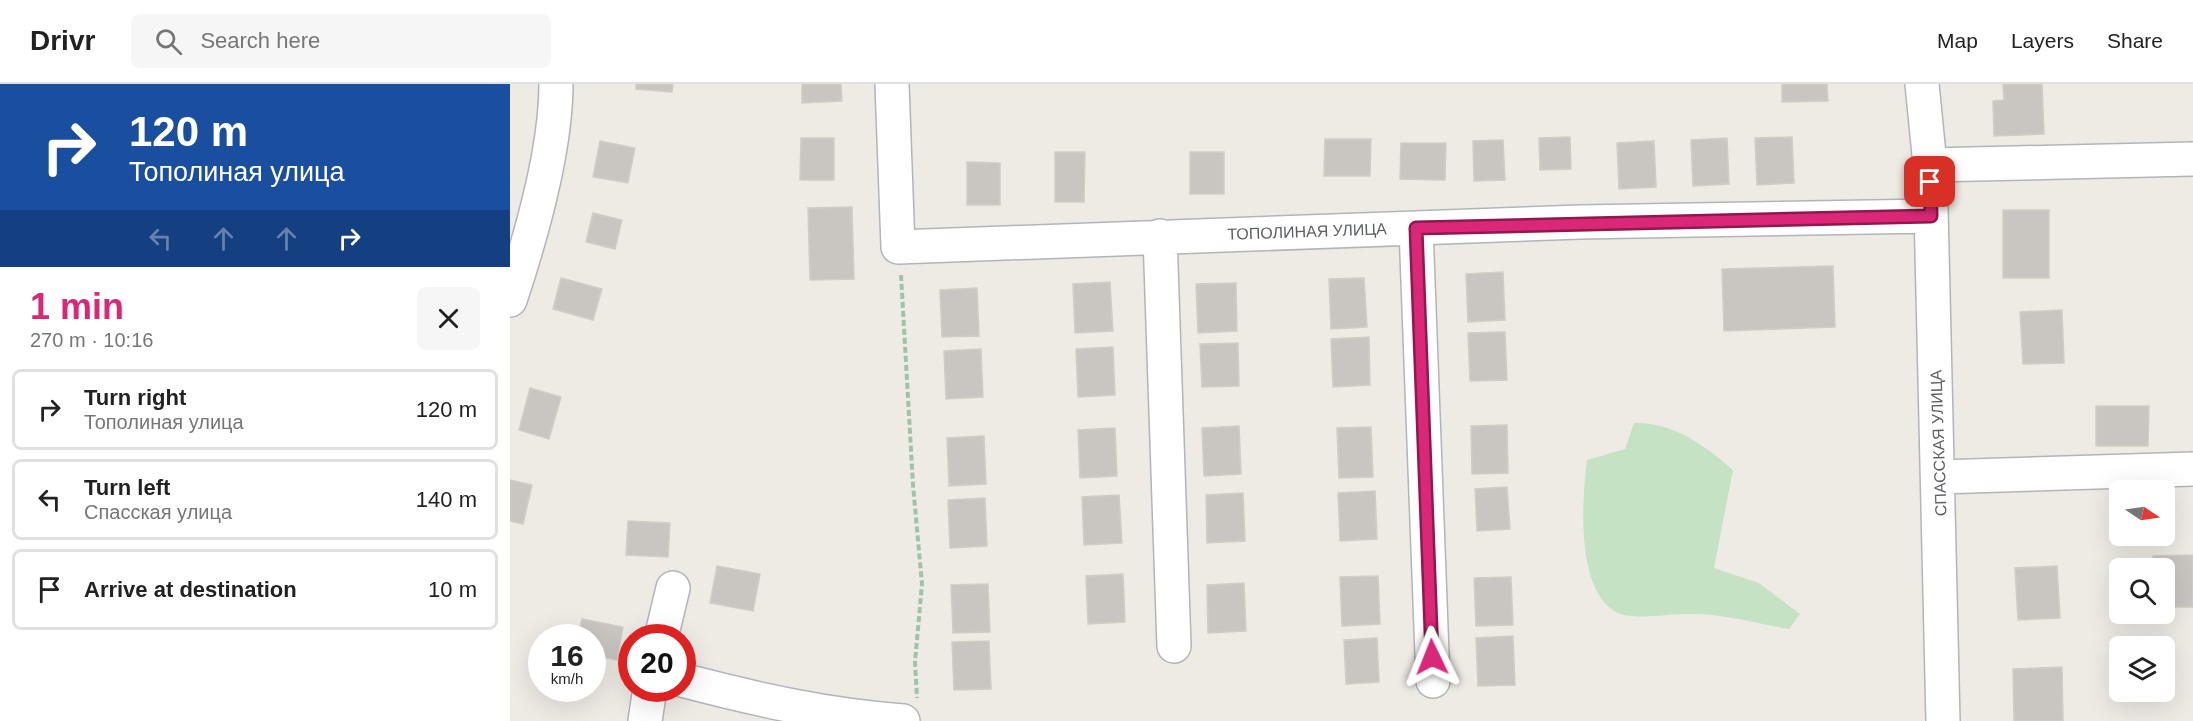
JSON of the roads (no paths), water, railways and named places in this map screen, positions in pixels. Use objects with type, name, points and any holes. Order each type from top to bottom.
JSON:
[{"type":"street","points":[[510,300],[524,257],[556,117],[556,84]]},
{"type":"street","name":"ТОПОЛИНАЯ УЛИЦА","points":[[892,84],[898,247],[1416,228],[1931,216]]},
{"type":"street","name":"СПАССКАЯ УЛИЦА","points":[[1922,84],[1930,165],[1943,721]]},
{"type":"street","points":[[1930,165],[2193,159]]},
{"type":"street","points":[[1416,228],[1433,681]]},
{"type":"street","points":[[1160,236],[1174,646]]},
{"type":"street","points":[[1939,477],[2193,469]]},
{"type":"street","points":[[664,624],[673,588]]},
{"type":"street","points":[[696,684],[765,702],[839,716],[910,715]]},
{"type":"street","points":[[645,721],[648,702]]}]
